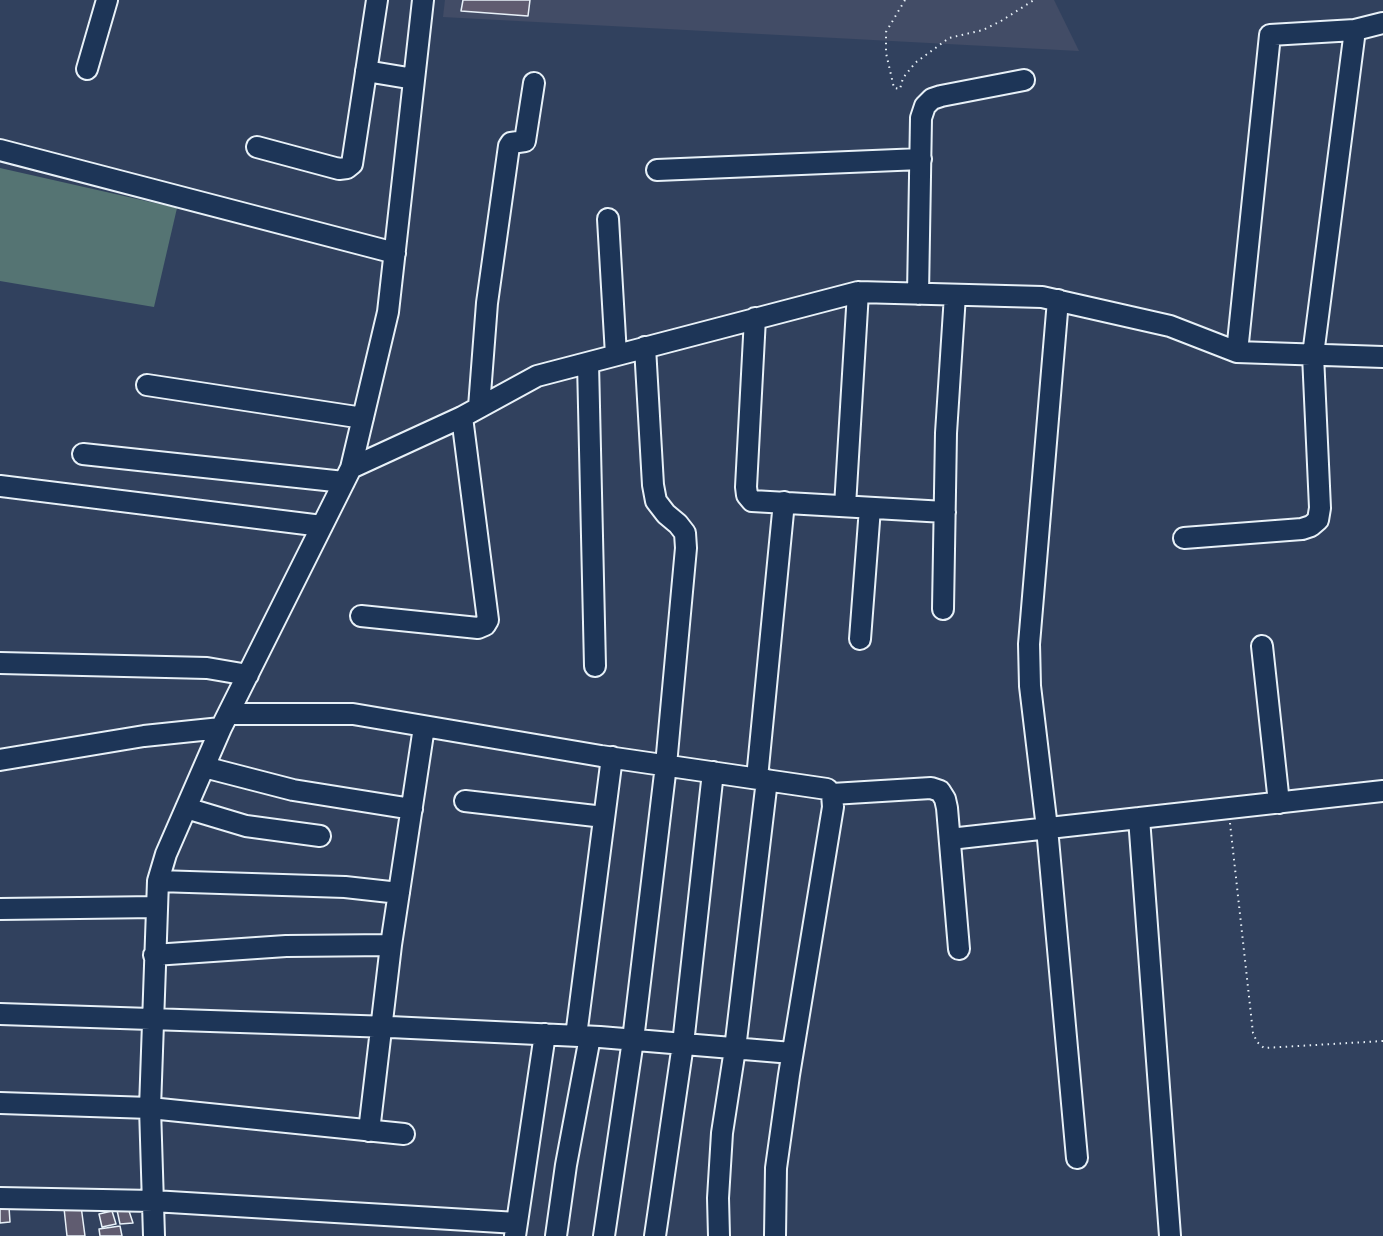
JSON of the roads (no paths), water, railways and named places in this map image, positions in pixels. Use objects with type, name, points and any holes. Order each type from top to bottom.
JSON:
[{"type":"street","points":[[87,69],[107,0]]},
{"type":"street","points":[[257,147],[339,169],[347,168],[352,164],[377,0]]},
{"type":"street","points":[[154,1236],[150,1108],[158,880],[166,854],[225,721],[348,475],[388,312],[423,0]]},
{"type":"street","points":[[1237,352],[1270,35],[1355,30],[1383,23]]},
{"type":"street","points":[[1184,538],[1302,529],[1318,520],[1320,508],[1313,355],[1355,30]]},
{"type":"street","points":[[366,71],[414,79]]},
{"type":"street","points":[[918,294],[921,118],[924,106],[932,99],[1024,80]]},
{"type":"street","points":[[361,616],[478,627],[485,625],[488,620],[471,412],[509,146],[511,143],[525,141],[534,83]]},
{"type":"street","points":[[0,150],[394,253]]},
{"type":"street","points":[[657,170],[921,159]]},
{"type":"street","points":[[608,219],[616,355]]},
{"type":"street","points":[[82,454],[348,475],[537,376],[858,292],[1042,297],[1170,326],[1237,352],[1383,357]]},
{"type":"street","points":[[845,506],[858,292]]},
{"type":"street","points":[[943,609],[946,433],[955,295]]},
{"type":"street","points":[[1058,300],[1029,644],[1030,686],[1047,828],[1077,1158]]},
{"type":"street","points":[[755,318],[746,487],[747,495],[752,501],[945,512]]},
{"type":"street","points":[[604,1236],[633,1040],[666,765],[686,548],[685,533],[656,501],[653,485],[645,347]]},
{"type":"street","points":[[588,363],[595,666]]},
{"type":"street","points":[[147,385],[363,418]]},
{"type":"street","points":[[0,486],[322,526]]},
{"type":"street","points":[[719,1236],[718,1198],[722,1133],[735,1049],[762,779],[783,502]]},
{"type":"street","points":[[860,639],[870,508]]},
{"type":"street","points":[[1262,646],[1279,802]]},
{"type":"street","points":[[0,663],[207,668],[248,675]]},
{"type":"street","points":[[0,760],[225,721],[353,714],[612,757],[827,789],[832,794],[833,807],[792,1053],[776,1168],[775,1236]]},
{"type":"street","points":[[369,1131],[391,945],[424,727]]},
{"type":"street","points":[[556,1236],[583,1036],[612,757]]},
{"type":"street","points":[[204,766],[293,790],[412,809]]},
{"type":"street","points":[[655,1236],[683,1044],[713,772]]},
{"type":"street","points":[[832,794],[931,788],[940,791],[945,799],[960,949]]},
{"type":"street","points":[[950,839],[1383,791]]},
{"type":"street","points":[[465,801],[604,817]]},
{"type":"street","points":[[186,808],[246,826],[320,837]]},
{"type":"street","points":[[1139,818],[1170,1236]]},
{"type":"street","points":[[158,880],[345,887],[399,893]]},
{"type":"street","points":[[0,909],[157,907]]},
{"type":"street","points":[[154,955],[286,946],[391,945]]},
{"type":"street","points":[[0,1014],[381,1026],[545,1034],[792,1053]]},
{"type":"street","points":[[0,1198],[153,1201],[516,1230],[545,1034]]},
{"type":"street","points":[[0,1103],[150,1108],[404,1134]]}]
